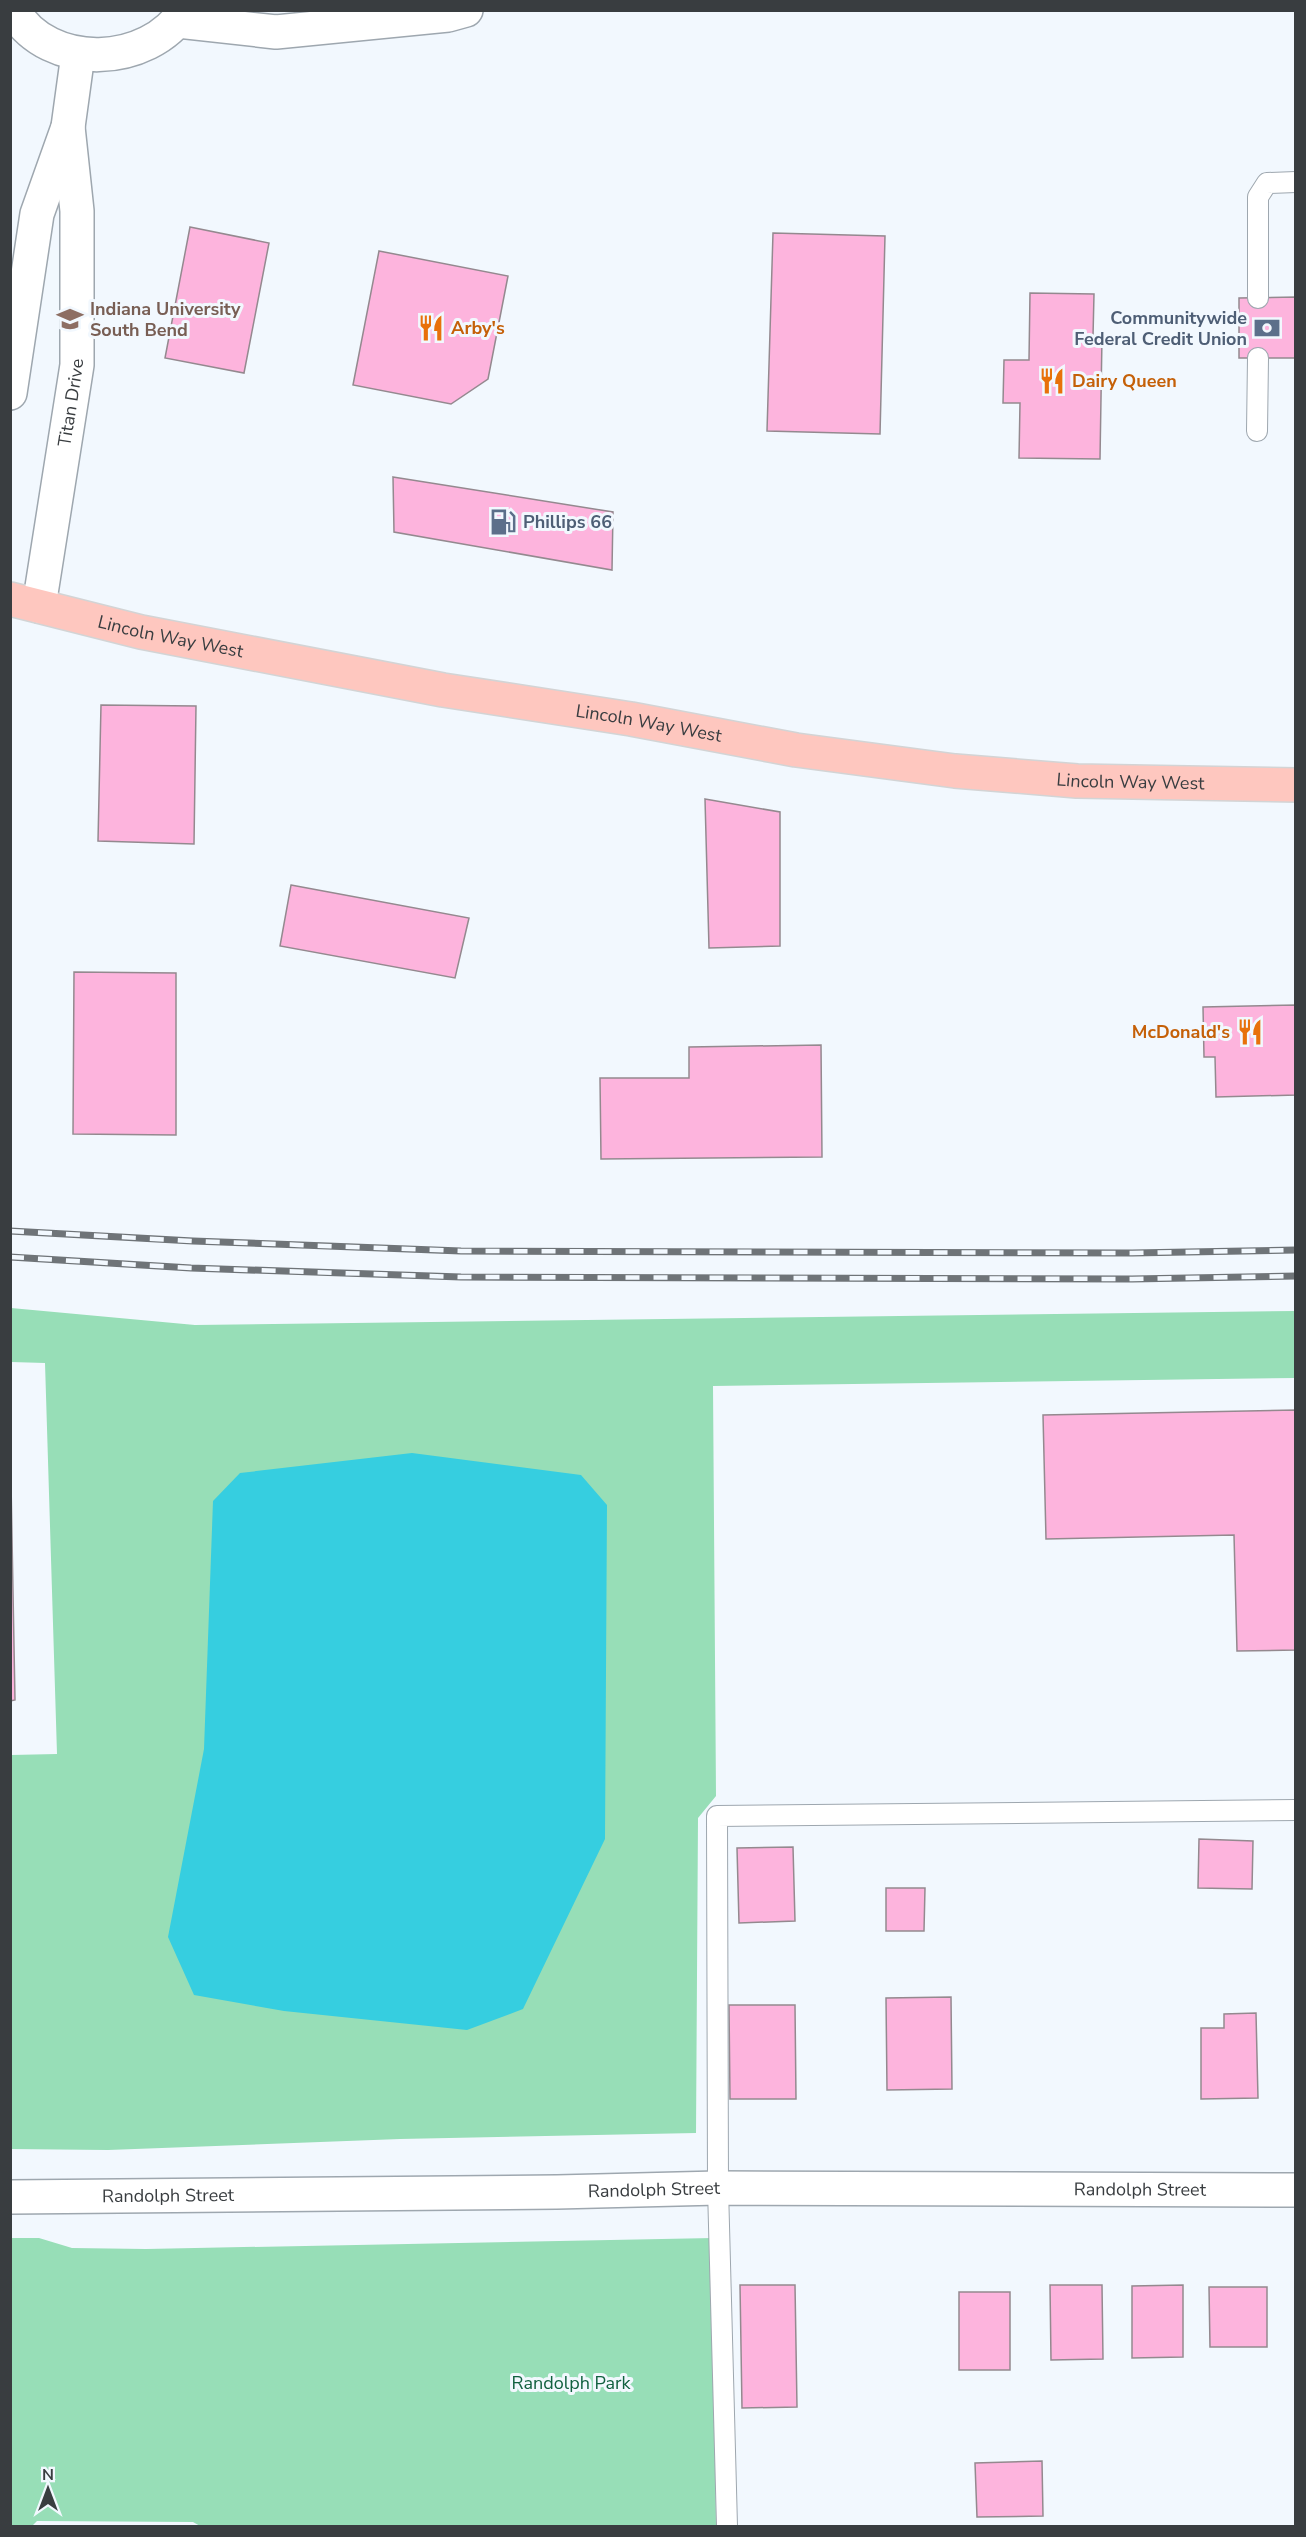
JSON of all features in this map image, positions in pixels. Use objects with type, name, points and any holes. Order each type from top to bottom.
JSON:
[{"type":"main road","name":"Lincoln Way West","points":[[25,603],[141,632],[443,690],[631,719],[796,750],[955,771],[1077,781],[1296,785]]},
{"type":"street","points":[[13,10],[18,18],[44,41],[78,54],[113,55],[147,45],[182,16],[276,32],[448,15],[466,10]]},
{"type":"street","name":"Titan Drive","points":[[10,393],[38,214],[68,127],[78,54]]},
{"type":"street","name":"Titan Drive","points":[[25,603],[77,365],[77,211],[68,127]]},
{"type":"street","name":"Randolph Street","points":[[10,2197],[557,2192],[718,2188],[1296,2190]]},
{"type":"lane","points":[[1258,298],[1258,197],[1267,183],[1296,182]]},
{"type":"lane","points":[[1257,431],[1258,358]]},
{"type":"lane","points":[[727,2526],[718,2188],[717,1816],[1296,1810]]},
{"type":"path","points":[[10,119],[10,140]]},
{"type":"green space","points":[[11,1308],[195,1325],[1295,1311],[1295,1378],[713,1386],[716,1796],[698,1818],[696,2133],[400,2139],[108,2150],[11,2149],[11,1755],[57,1754],[45,1363],[11,1362]]},
{"type":"green space","name":"Randolph Park","points":[[11,2238],[39,2238],[72,2248],[146,2249],[713,2238],[716,2526],[200,2526],[193,2522],[37,2521],[32,2526],[11,2526]]},
{"type":"water","points":[[412,1453],[581,1475],[607,1505],[605,1839],[523,2009],[467,2030],[284,2011],[194,1995],[168,1937],[204,1749],[213,1501],[240,1473]]},
{"type":"building","points":[[190,227],[269,243],[244,373],[165,358]]},
{"type":"building","points":[[773,233],[885,236],[880,434],[767,431]]},
{"type":"building","name":"Arby's","points":[[379,251],[508,276],[488,379],[451,404],[353,385]]},
{"type":"building","name":"Dairy Queen","points":[[1030,293],[1094,294],[1093,337],[1102,337],[1100,459],[1019,458],[1020,403],[1003,403],[1004,360],[1029,360]]},
{"type":"building","name":"Communitywide Federal Credit Union","points":[[1296,297],[1296,358],[1239,358],[1239,298]]},
{"type":"building","name":"Phillips 66","points":[[393,477],[613,512],[612,570],[394,532]]},
{"type":"building","points":[[101,705],[196,706],[194,844],[98,841]]},
{"type":"building","points":[[705,799],[780,812],[780,946],[709,948]]},
{"type":"building","points":[[291,885],[469,918],[455,978],[280,946]]},
{"type":"building","points":[[74,972],[176,973],[176,1135],[73,1134]]},
{"type":"building","name":"McDonald's","points":[[1296,1005],[1296,1095],[1216,1097],[1215,1057],[1204,1057],[1203,1007]]},
{"type":"building","points":[[821,1045],[822,1157],[601,1159],[600,1078],[689,1078],[689,1047]]},
{"type":"building","points":[[1296,1410],[1296,1650],[1237,1651],[1234,1535],[1046,1539],[1043,1415]]},
{"type":"building","points":[[10,1428],[15,1700],[10,1701]]},
{"type":"building","points":[[1199,1839],[1253,1841],[1252,1889],[1198,1888]]},
{"type":"building","points":[[793,1847],[795,1921],[739,1923],[737,1848]]},
{"type":"building","points":[[886,1888],[925,1888],[924,1931],[886,1931]]},
{"type":"building","points":[[951,1997],[952,2089],[887,2090],[886,1998]]},
{"type":"building","points":[[729,2005],[795,2005],[796,2099],[730,2099]]},
{"type":"building","points":[[1256,2013],[1258,2098],[1201,2099],[1201,2028],[1224,2028],[1224,2014]]},
{"type":"building","points":[[740,2285],[795,2285],[797,2407],[742,2408]]},
{"type":"building","points":[[1050,2285],[1102,2285],[1103,2359],[1051,2360]]},
{"type":"building","points":[[1183,2285],[1183,2357],[1132,2358],[1132,2286]]},
{"type":"building","points":[[1209,2287],[1267,2287],[1267,2347],[1210,2347]]},
{"type":"building","points":[[959,2292],[1010,2292],[1010,2370],[959,2370]]},
{"type":"building","points":[[1042,2461],[1043,2516],[977,2517],[975,2463]]},
{"type":"railway","points":[[10,1231],[193,1241],[461,1251],[1132,1253],[1296,1250]]},
{"type":"railway","points":[[10,1257],[191,1268],[461,1277],[1132,1279],[1296,1276]]},
{"type":"place","name":"Indiana University South Bend","points":[[70,319]]},
{"type":"place","name":"Arby's","points":[[431,328]]},
{"type":"place","name":"Communitywide Federal Credit Union","points":[[1267,328]]},
{"type":"place","name":"Dairy Queen","points":[[1052,381]]},
{"type":"place","name":"Phillips 66","points":[[503,522]]},
{"type":"place","name":"McDonald's","points":[[1250,1032]]}]
